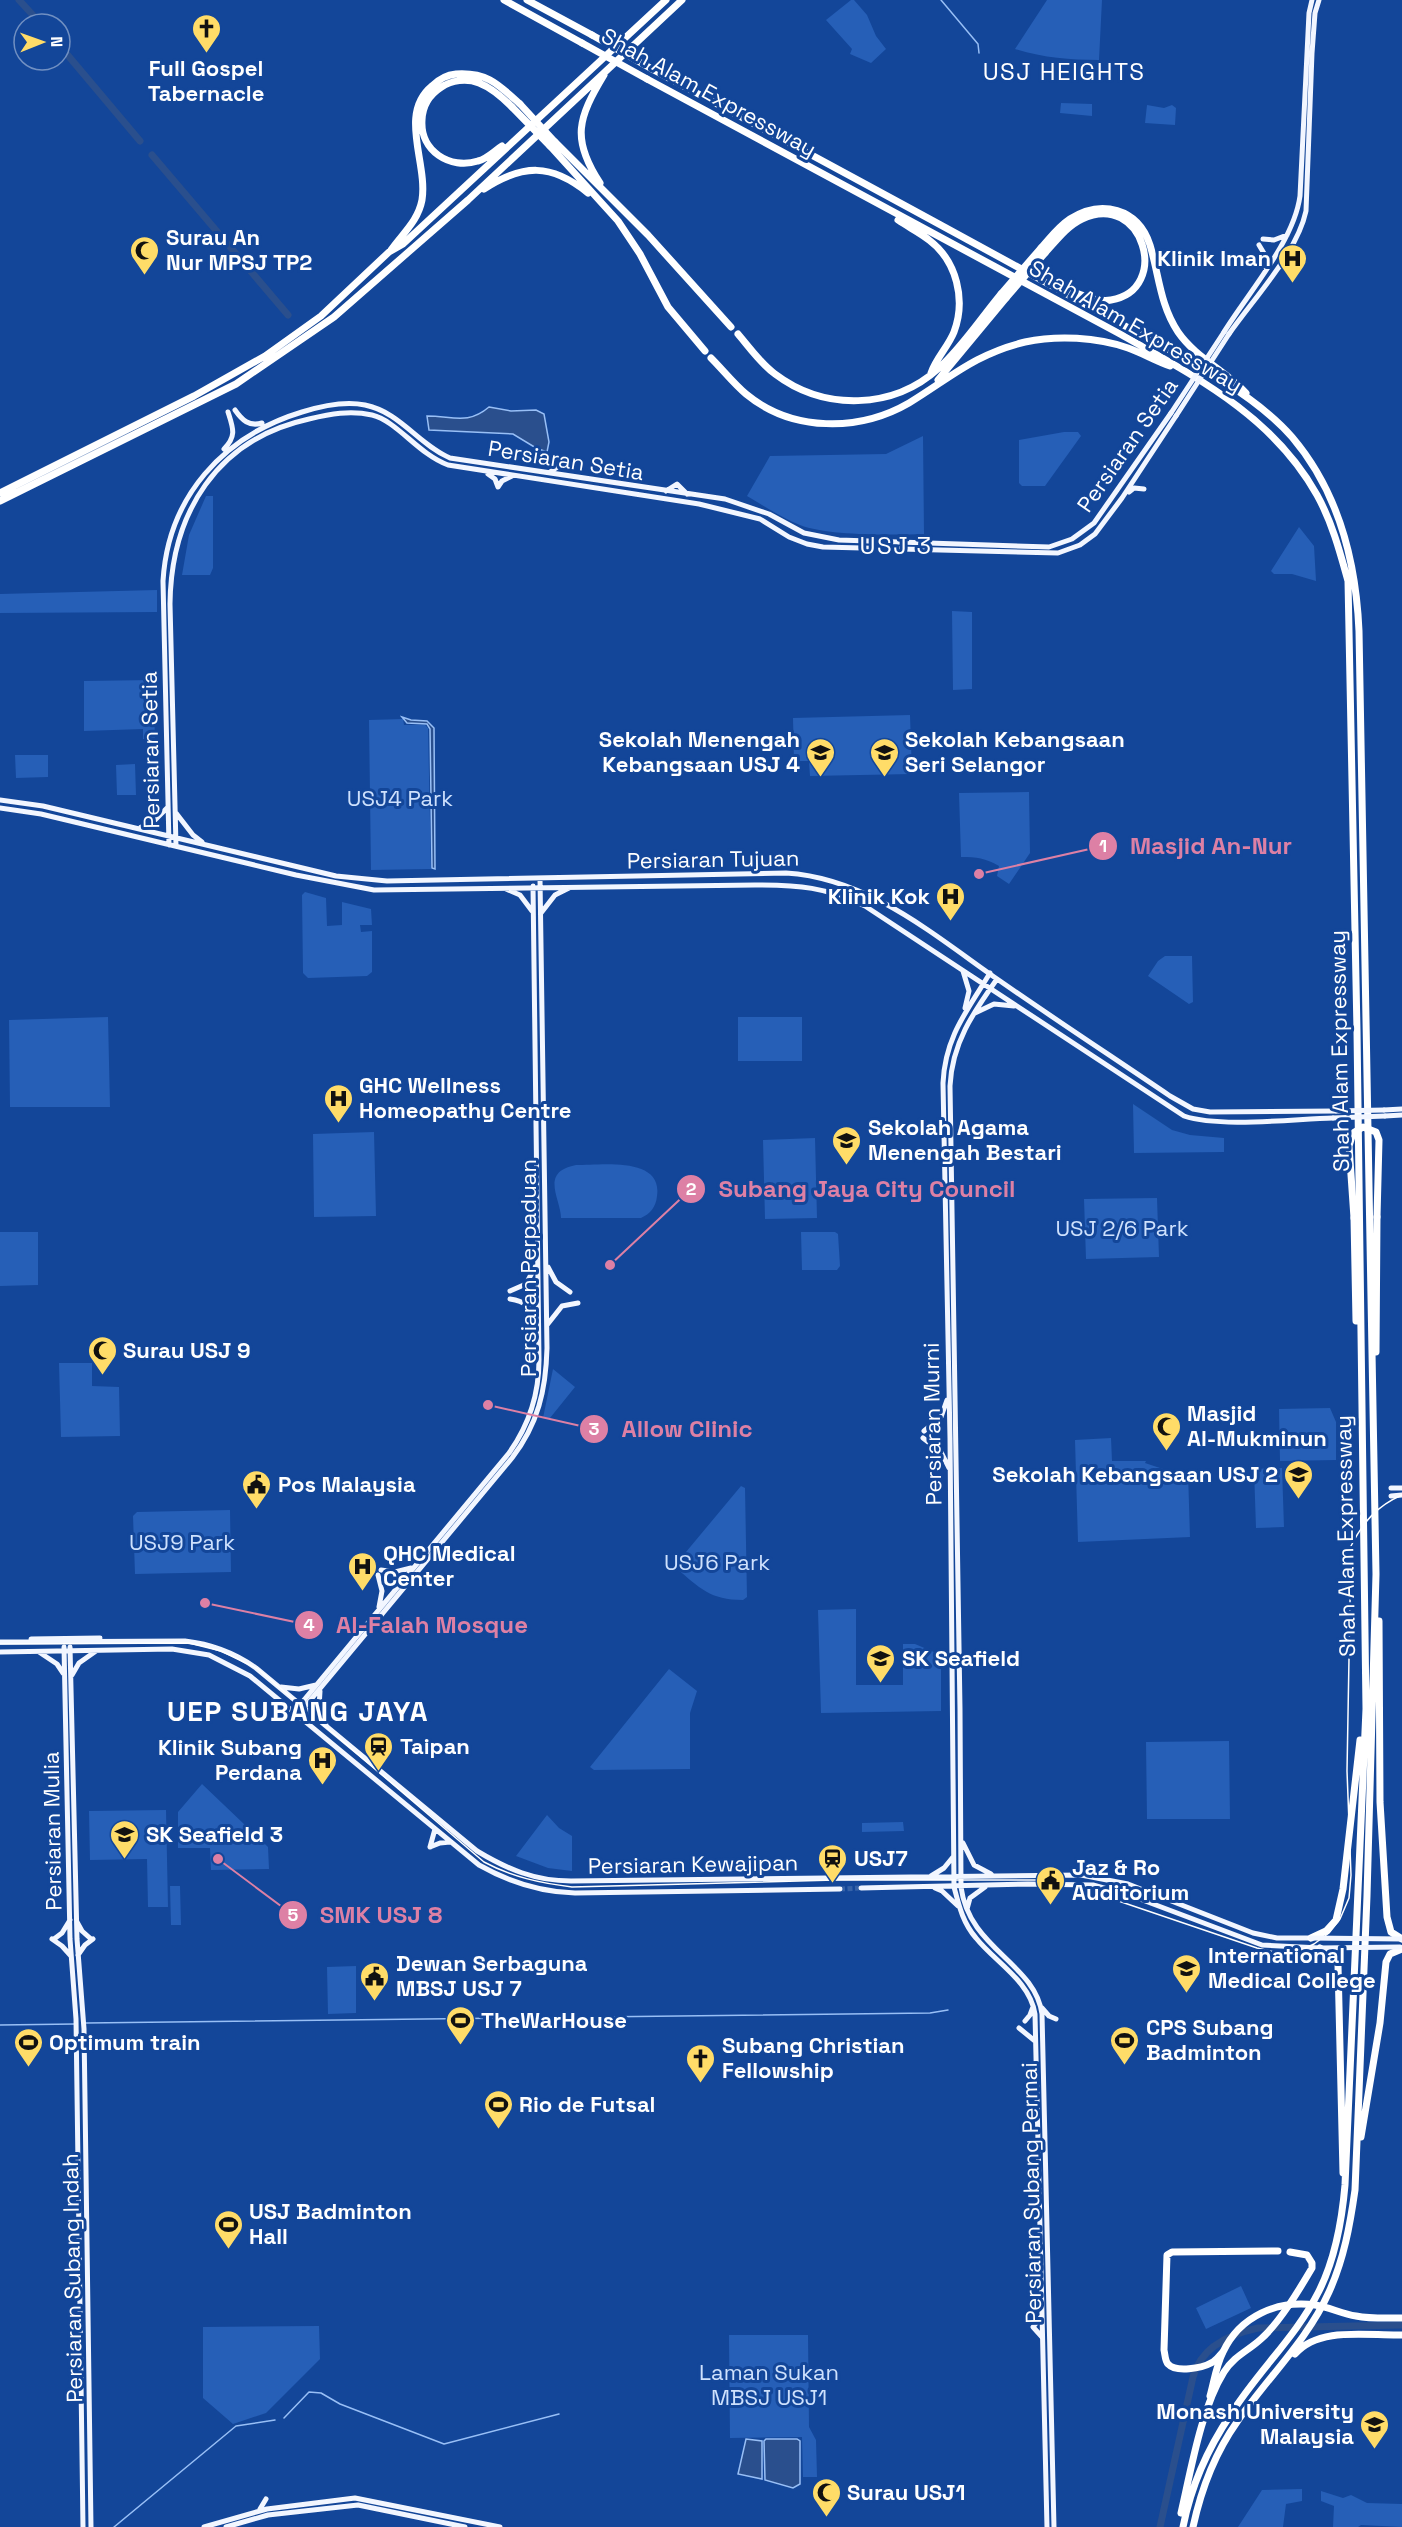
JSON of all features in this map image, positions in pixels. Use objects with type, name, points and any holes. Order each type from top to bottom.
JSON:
[{"type":"highway","name":"Shah Alam Expressway","points":[[504,0],[874,203],[1004,271],[1192,375],[1244,408],[1271,433],[1299,466],[1318,496],[1336,537],[1348,581],[1358,1030],[1366,1709],[1345,2185],[1341,2221],[1320,2290],[1290,2337],[1231,2413],[1210,2450],[1192,2492],[1181,2527]]},
{"type":"highway","name":"Shah Alam Expressway","points":[[527,0],[1054,287],[1254,401],[1291,435],[1318,473],[1343,529],[1353,564],[1358,597],[1376,1574],[1355,2190],[1349,2232],[1339,2266],[1329,2293],[1300,2345]]},
{"type":"highway","points":[[389,252],[404,244],[666,0]]},
{"type":"highway","points":[[0,501],[236,384],[334,317],[468,200],[682,0]]},
{"type":"highway","points":[[609,68],[589,100],[581,130],[586,160],[614,201]]},
{"type":"highway","points":[[0,493],[232,376],[265,356],[321,316],[389,252],[414,221],[422,199],[421,162],[415,124],[418,103],[426,90],[441,78],[450,75],[468,73],[484,76],[497,83],[552,144],[628,235],[668,307],[705,351]]},
{"type":"highway","points":[[516,105],[479,83],[453,81],[430,97],[424,109],[422,130],[425,139],[435,153],[458,164],[481,160],[520,134]]},
{"type":"highway","points":[[552,144],[614,201],[731,327]]},
{"type":"highway","points":[[468,200],[510,174],[527,170],[547,170],[565,177],[606,207]]},
{"type":"highway","points":[[874,203],[931,241],[951,265],[960,298],[956,323],[948,345],[934,364],[930,375]]},
{"type":"highway","points":[[930,388],[1043,250],[1059,227],[1086,211],[1102,207],[1125,213],[1138,223],[1150,244],[1161,295],[1178,332],[1191,348],[1239,386],[1254,401]]},
{"type":"highway","points":[[1043,250],[1071,226],[1092,215],[1104,214],[1118,217],[1132,226],[1142,241],[1146,256],[1144,271],[1138,283],[1125,296],[1111,300],[1096,300],[1054,287]]},
{"type":"highway","points":[[738,334],[773,373],[795,387],[832,399],[872,400],[910,388],[930,375],[940,367],[1004,296]]},
{"type":"highway","points":[[711,358],[753,399],[787,417],[807,422],[834,424],[871,419],[896,410],[968,363],[994,351],[1053,338],[1080,339],[1128,348],[1192,375]]},
{"type":"highway","points":[[1362,1438],[1358,1392],[1354,1218],[1349,1146],[1353,1133],[1364,1127],[1376,1132],[1379,1140],[1373,1439]]},
{"type":"highway","points":[[1376,1574],[1381,1658],[1380,1802],[1387,1917],[1391,1932],[1402,1939]]},
{"type":"highway","points":[[1311,1938],[1326,1931],[1336,1920],[1343,1889],[1366,1709]]},
{"type":"highway","points":[[1320,1948],[1332,1955],[1338,1965],[1341,2162],[1345,2185]]},
{"type":"highway","points":[[1355,2190],[1363,2120],[1380,2023],[1386,1962],[1390,1954],[1401,1948]]},
{"type":"highway","points":[[1278,2251],[1172,2252],[1167,2255],[1164,2338],[1167,2363],[1174,2368],[1210,2364],[1249,2320],[1278,2306],[1318,2305],[1360,2317],[1402,2318]]},
{"type":"highway","points":[[1210,2396],[1225,2370],[1242,2351],[1261,2340],[1312,2268],[1307,2255],[1290,2252]]},
{"type":"highway","points":[[1193,2527],[1206,2481],[1235,2424],[1300,2345],[1324,2336],[1402,2335]]},
{"type":"highway","points":[[1181,2527],[1199,2440],[1223,2352]]},
{"type":"main road","points":[[1226,333],[1289,235],[1297,217],[1312,0]]},
{"type":"main road","points":[[1226,333],[1300,234],[1306,211],[1312,53],[1315,13],[1319,0]]},
{"type":"main road","points":[[1266,268],[1261,242],[1289,235]]},
{"type":"main road","points":[[1275,269],[1292,263],[1292,246]]},
{"type":"main road","name":"Persiaran Setia","points":[[176,846],[170,581],[178,539],[189,511],[216,471],[250,440],[291,423],[349,412],[363,413],[376,416],[389,423],[425,455],[439,462],[486,472],[699,504],[755,517],[789,537],[807,544],[823,547],[1051,554],[1080,545],[1095,534],[1141,469],[1226,333]]},
{"type":"main road","name":"Persiaran Setia","points":[[169,845],[163,581],[165,556],[178,515],[199,481],[232,447],[253,432],[277,420],[316,408],[348,404],[369,406],[394,417],[428,446],[450,458],[665,491],[677,484],[688,495],[725,499],[758,510],[804,533],[818,537],[839,540],[952,543],[961,542],[964,537],[974,544],[1049,547],[1062,544],[1084,532],[1103,512],[1174,415]]},
{"type":"main road","points":[[235,410],[245,422],[260,425],[287,413],[316,408]]},
{"type":"main road","points":[[199,481],[234,436],[228,412]]},
{"type":"main road","points":[[549,473],[565,465],[571,476]]},
{"type":"main road","points":[[1122,498],[1134,488],[1144,489],[1139,482],[1141,469]]},
{"type":"main road","points":[[486,472],[495,479],[498,487],[502,481],[514,476]]},
{"type":"main road","points":[[755,517],[758,510]]},
{"type":"main road","points":[[165,670],[172,667]]},
{"type":"main road","name":"Persiaran Tujuan","points":[[0,800],[43,806],[336,876],[361,879],[387,881],[540,879],[786,873],[817,875],[837,881],[893,908],[1170,1096],[1193,1109],[1222,1113],[1336,1111],[1402,1116]]},
{"type":"main road","points":[[133,827],[152,824],[168,807]]},
{"type":"main road","name":"Persiaran Tujuan","points":[[0,808],[40,814],[362,889],[540,886],[785,885],[817,887],[839,893],[866,906],[1184,1116],[1222,1121],[1333,1118],[1402,1109]]},
{"type":"main road","points":[[175,812],[193,835],[204,844]]},
{"type":"main road","name":"Persiaran Perpaduan","points":[[296,1714],[414,1566],[509,1453],[526,1425],[538,1390],[533,879]]},
{"type":"main road","name":"Persiaran Perpaduan","points":[[318,1687],[522,1445],[535,1420],[543,1397],[546,1372],[546,1257],[540,879]]},
{"type":"main road","points":[[541,915],[555,895],[579,886]]},
{"type":"main road","points":[[502,887],[520,895],[533,912]]},
{"type":"main road","points":[[960,1021],[968,1001],[969,991],[963,970]]},
{"type":"main road","name":"Persiaran Murni","points":[[958,1877],[954,1855],[943,1083],[944,1064],[949,1044],[960,1021],[990,974]]},
{"type":"main road","name":"Persiaran Murni","points":[[958,1887],[960,1709],[950,1086],[951,1070],[958,1041],[997,979]]},
{"type":"main road","points":[[973,1014],[994,1004],[1019,1008]]},
{"type":"main road","points":[[546,1257],[551,1276],[570,1292]]},
{"type":"main road","points":[[510,1291],[529,1281],[537,1259]]},
{"type":"main road","points":[[510,1299],[524,1302],[539,1323]]},
{"type":"main road","points":[[546,1329],[549,1319],[562,1306],[578,1303]]},
{"type":"main road","points":[[948,1398],[941,1416],[924,1435],[941,1452],[950,1469]]},
{"type":"main road","points":[[1391,1488],[1400,1488]]},
{"type":"main road","points":[[1400,1488],[1396,1491],[1400,1495]]},
{"type":"main road","points":[[1391,1496],[1400,1495]]},
{"type":"main road","points":[[379,1609],[382,1591],[379,1572],[395,1572],[414,1566]]},
{"type":"main road","name":"Persiaran Kewajipan","points":[[1,1642],[77,1637],[124,1641]]},
{"type":"main road","name":"Persiaran Kewajipan","points":[[1,1642],[185,1641],[204,1644],[245,1660],[477,1851],[506,1868],[529,1876],[571,1881],[1096,1876],[1128,1884],[1253,1933],[1276,1938],[1402,1939]]},
{"type":"main road","name":"Persiaran Mulia","points":[[67,1642],[74,1808],[73,1919]]},
{"type":"main road","name":"Persiaran Kewajipan","points":[[0,1652],[172,1649],[209,1655],[250,1676],[479,1865],[506,1879],[532,1887],[564,1893],[840,1889]]},
{"type":"main road","points":[[37,1651],[48,1656],[68,1678],[79,1663],[97,1650]]},
{"type":"main road","name":"Persiaran Mulia","points":[[68,1678],[73,1919]]},
{"type":"main road","points":[[276,1685],[299,1689],[318,1687],[319,1708],[327,1727]]},
{"type":"main road","points":[[952,1725],[956,1710],[960,1709]]},
{"type":"main road","points":[[435,1829],[430,1847],[450,1842]]},
{"type":"main road","points":[[960,1832],[964,1849],[974,1865],[982,1871],[997,1876]]},
{"type":"main road","points":[[930,1877],[944,1868],[954,1855]]},
{"type":"main road","points":[[861,1888],[987,1887],[1038,1884],[1101,1886],[1262,1945],[1401,1948]]},
{"type":"main road","points":[[930,1887],[942,1892],[959,1907]]},
{"type":"main road","name":"Persiaran Subang Permai","points":[[958,1887],[959,1907],[976,1938],[1024,1987],[1037,2004],[1047,2527]]},
{"type":"main road","name":"Persiaran Subang Permai","points":[[958,1887],[967,1912],[980,1933],[1032,1988],[1043,2020],[1054,2527]]},
{"type":"main road","points":[[967,1912],[970,1898],[987,1887]]},
{"type":"main road","points":[[73,1919],[82,1932],[92,1939],[75,1957]]},
{"type":"main road","points":[[73,1919],[62,1933],[53,1939],[75,1957]]},
{"type":"main road","points":[[73,1919],[75,1957]]},
{"type":"main road","name":"Persiaran Subang Indah","points":[[75,1957],[84,2019],[92,2527]]},
{"type":"main road","name":"Persiaran Subang Indah","points":[[75,1957],[83,2527]]},
{"type":"main road","points":[[1025,2021],[1037,2004],[1049,2016],[1056,2019]]},
{"type":"main road","points":[[1019,2028],[1033,2038],[1037,2046]]},
{"type":"main road","points":[[1042,2316],[1033,2327],[1042,2338]]},
{"type":"main road","points":[[1050,2317],[1042,2327],[1050,2333]]},
{"type":"main road","points":[[204,2527],[259,2510],[362,2498],[500,2527]]},
{"type":"main road","points":[[259,2510],[266,2499],[278,2507]]},
{"type":"main road","points":[[226,2527],[268,2515],[358,2505],[465,2527]]},
{"type":"green space","points":[[854,0],[867,15],[876,36],[886,49],[871,63],[850,54],[852,49],[826,20]]},
{"type":"green space","points":[[1047,0],[1102,0],[1099,60],[1057,58],[1015,49]]},
{"type":"green space","points":[[1061,103],[1092,104],[1092,116],[1060,113]]},
{"type":"green space","points":[[1147,105],[1164,108],[1172,105],[1176,108],[1175,125],[1145,123]]},
{"type":"green space","points":[[1064,432],[1078,432],[1081,436],[1045,486],[1022,486],[1019,483],[1019,440]]},
{"type":"green space","points":[[923,436],[924,534],[860,534],[812,529],[787,519],[747,496],[770,456],[886,454]]},
{"type":"green space","points":[[206,496],[213,496],[213,568],[210,575],[182,575],[189,535]]},
{"type":"green space","points":[[1299,527],[1314,546],[1316,581],[1292,574],[1274,574],[1271,571]]},
{"type":"green space","points":[[157,590],[157,612],[0,613],[0,594]]},
{"type":"green space","points":[[952,611],[972,612],[972,689],[953,690]]},
{"type":"green space","points":[[153,680],[155,739],[143,739],[143,729],[84,731],[84,681]]},
{"type":"green space","points":[[910,715],[912,774],[810,776],[809,761],[794,761],[793,718]]},
{"type":"green space","name":"USJ4 Park","points":[[403,719],[404,725],[425,725],[428,728],[431,869],[371,870],[369,720]]},
{"type":"green space","points":[[15,755],[48,755],[48,777],[16,778]]},
{"type":"green space","points":[[135,764],[136,795],[117,795],[116,765]]},
{"type":"green space","points":[[1029,792],[1030,853],[1009,884],[997,876],[999,866],[981,858],[961,857],[959,793]]},
{"type":"green space","points":[[305,892],[326,898],[327,926],[342,925],[342,902],[371,909],[372,925],[360,925],[361,932],[372,931],[372,972],[367,976],[308,978],[303,973],[302,895]]},
{"type":"green space","points":[[1165,956],[1192,956],[1193,1002],[1189,1004],[1148,976],[1158,961]]},
{"type":"green space","points":[[108,1017],[110,1107],[10,1107],[9,1020]]},
{"type":"green space","points":[[738,1017],[802,1017],[802,1061],[738,1061]]},
{"type":"green space","points":[[1133,1104],[1172,1130],[1190,1135],[1224,1138],[1224,1152],[1134,1153]]},
{"type":"green space","points":[[374,1132],[376,1216],[314,1217],[313,1134]]},
{"type":"green space","points":[[815,1138],[817,1218],[765,1219],[763,1140]]},
{"type":"green space","points":[[614,1164],[641,1169],[650,1174],[656,1183],[657,1196],[654,1207],[641,1218],[561,1218],[555,1180],[558,1174],[565,1169],[576,1165]]},
{"type":"green space","name":"USJ 2/6 Park","points":[[1157,1198],[1159,1257],[1086,1259],[1084,1199]]},
{"type":"green space","points":[[0,1232],[38,1232],[38,1285],[0,1286]]},
{"type":"green space","points":[[801,1232],[835,1232],[838,1234],[840,1266],[837,1270],[802,1270]]},
{"type":"green space","points":[[59,1363],[92,1363],[92,1386],[119,1387],[120,1436],[61,1437]]},
{"type":"green space","points":[[553,1369],[575,1387],[550,1418],[543,1418]]},
{"type":"green space","points":[[1330,1408],[1336,1422],[1336,1460],[1280,1461],[1279,1409]]},
{"type":"green space","points":[[1111,1438],[1112,1461],[1146,1461],[1145,1463],[1175,1473],[1188,1472],[1190,1537],[1078,1542],[1075,1440]]},
{"type":"green space","points":[[1282,1468],[1284,1527],[1256,1528],[1254,1469]]},
{"type":"green space","name":"USJ6 Park","points":[[741,1486],[745,1488],[747,1597],[743,1600],[722,1598],[706,1592],[676,1568],[676,1564]]},
{"type":"green space","name":"USJ9 Park","points":[[230,1510],[231,1572],[135,1574],[133,1516],[137,1512]]},
{"type":"green space","points":[[856,1609],[856,1685],[903,1685],[903,1644],[915,1644],[941,1655],[941,1711],[821,1713],[818,1610]]},
{"type":"green space","points":[[669,1669],[697,1691],[690,1713],[690,1769],[594,1770],[590,1767]]},
{"type":"green space","points":[[1229,1741],[1230,1819],[1147,1819],[1146,1742]]},
{"type":"green space","points":[[202,1784],[268,1847],[269,1869],[211,1870],[210,1848],[178,1848],[178,1812]]},
{"type":"green space","points":[[166,1810],[168,1907],[148,1907],[147,1859],[90,1860],[89,1811]]},
{"type":"green space","points":[[547,1815],[559,1828],[572,1836],[572,1871],[548,1868],[516,1856]]},
{"type":"green space","points":[[903,1822],[904,1831],[862,1832],[862,1823]]},
{"type":"green space","points":[[170,1886],[180,1886],[181,1925],[171,1925]]},
{"type":"green space","points":[[356,1966],[356,2013],[328,2014],[327,1967]]},
{"type":"green space","points":[[1241,2286],[1251,2308],[1206,2329],[1196,2308]]},
{"type":"green space","points":[[319,2326],[320,2359],[266,2413],[233,2424],[203,2398],[203,2327]]},
{"type":"green space","name":"Laman Sukan MBSJ USJ1","points":[[729,2335],[808,2335],[809,2427],[816,2440],[817,2477],[803,2477],[802,2437],[730,2438]]},
{"type":"green space","points":[[1302,2489],[1302,2501],[1286,2504],[1283,2527],[1238,2527],[1262,2490]]},
{"type":"green space","points":[[1321,2491],[1343,2498],[1351,2495],[1367,2503],[1402,2504],[1402,2527],[1361,2525],[1333,2527],[1334,2506],[1321,2501]]},
{"type":"shaded area","points":[[489,407],[511,411],[536,410],[544,414],[549,442],[547,452],[513,434],[429,430],[427,416],[467,418]]},
{"type":"shaded area","points":[[402,717],[427,721],[434,728],[435,869],[432,868],[430,729],[427,724],[407,723]]},
{"type":"shaded area","points":[[746,2439],[762,2441],[762,2479],[738,2474]]},
{"type":"shaded area","points":[[766,2439],[797,2439],[800,2441],[800,2484],[793,2488],[765,2480],[764,2441]]},
{"type":"waterway","points":[[19,0],[30,12]]},
{"type":"waterway","points":[[941,0],[978,44],[979,53]]},
{"type":"waterway","points":[[72,60],[140,141]]},
{"type":"waterway","points":[[152,155],[288,315]]},
{"type":"waterway","points":[[86,2023],[930,2013],[948,2010]]},
{"type":"waterway","points":[[0,2025],[75,2024]]},
{"type":"waterway","points":[[1160,2527],[1193,2377],[1197,2367],[1210,2350],[1227,2338],[1258,2328],[1402,2325]]},
{"type":"waterway","points":[[284,2418],[309,2392],[321,2393],[340,2404],[444,2444],[559,2414]]},
{"type":"waterway","points":[[114,2527],[236,2426],[275,2420]]},
{"type":"tunnel","points":[[840,1889],[861,1888]]},
{"type":"tram line","points":[[0,1644],[189,1643],[221,1651],[258,1669],[484,1862],[505,1872],[537,1881],[572,1887],[835,1880],[1038,1880],[1065,1884],[1092,1892],[1257,1948],[1279,1953],[1299,1951],[1329,1933],[1340,1919],[1349,1898],[1351,1875],[1347,1771],[1351,1546],[1372,1516],[1385,1504],[1402,1495]]},
{"type":"place","name":"Full Gospel Tabernacle","points":[[206,54]]},
{"type":"place","name":"Surau An Nur MPSJ TP2","points":[[145,276]]},
{"type":"place","name":"Klinik Iman","points":[[1292,284]]},
{"type":"place","name":"Sekolah Menengah Kebangsaan USJ 4","points":[[821,778]]},
{"type":"place","name":"Sekolah Kebangsaan Seri Selangor","points":[[884,778]]},
{"type":"place","name":"Masjid An-Nur","points":[[979,874]]},
{"type":"place","name":"Klinik Kok","points":[[951,922]]},
{"type":"place","name":"GHC Wellness Homeopathy Centre","points":[[338,1124]]},
{"type":"place","name":"Sekolah Agama Menengah Bestari","points":[[847,1166]]},
{"type":"place","name":"Subang Jaya City Council","points":[[610,1265]]},
{"type":"place","name":"Surau USJ 9","points":[[102,1376]]},
{"type":"place","name":"Allow Clinic","points":[[488,1405]]},
{"type":"place","name":"Masjid Al-Mukminun","points":[[1166,1452]]},
{"type":"place","name":"Sekolah Kebangsaan USJ 2","points":[[1299,1500]]},
{"type":"place","name":"Pos Malaysia","points":[[257,1510]]},
{"type":"place","name":"QHC Medical Center","points":[[362,1592]]},
{"type":"place","name":"Al-Falah Mosque","points":[[205,1603]]},
{"type":"place","name":"SK Seafield","points":[[881,1684]]},
{"type":"place","name":"Taipan","points":[[379,1772]]},
{"type":"place","name":"Klinik Subang Perdana","points":[[323,1786]]},
{"type":"place","name":"SMK USJ 8","points":[[218,1859]]},
{"type":"place","name":"SK Seafield 3","points":[[125,1860]]},
{"type":"place","name":"USJ7","points":[[833,1884]]},
{"type":"place","name":"Jaz & Ro Auditorium","points":[[1051,1906]]},
{"type":"place","name":"International Medical College","points":[[1187,1994]]},
{"type":"place","name":"Dewan Serbaguna MBSJ USJ 7","points":[[375,2002]]},
{"type":"place","name":"TheWarHouse","points":[[460,2046]]},
{"type":"place","name":"CPS Subang Badminton","points":[[1125,2066]]},
{"type":"place","name":"Optimum train","points":[[28,2068]]},
{"type":"place","name":"Subang Christian Fellowship","points":[[701,2084]]},
{"type":"place","name":"Rio de Futsal","points":[[498,2130]]},
{"type":"place","name":"USJ Badminton Hall","points":[[228,2250]]},
{"type":"place","name":"Monash University Malaysia","points":[[1375,2450]]},
{"type":"place","name":"Surau USJ1","points":[[826,2518]]},
{"type":"district","name":"USJ HEIGHTS","points":[[1064,72]]},
{"type":"district","name":"USJ 3","points":[[896,546]]},
{"type":"district","name":"UEP SUBANG JAYA","points":[[298,1711]]}]
